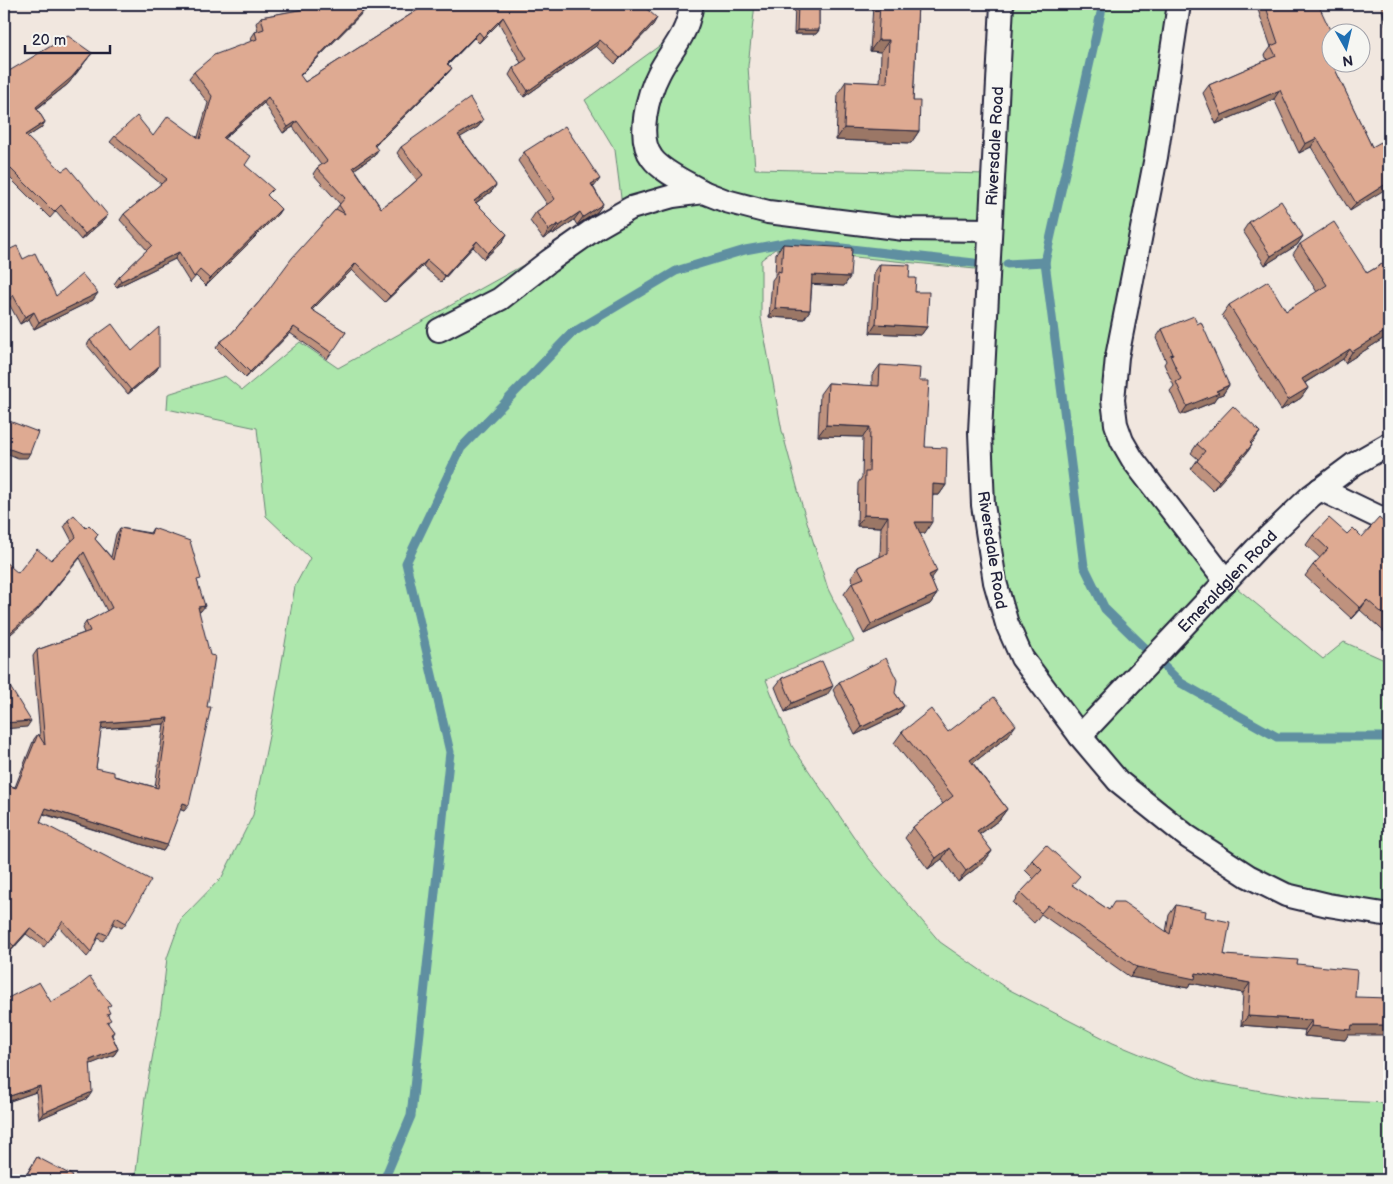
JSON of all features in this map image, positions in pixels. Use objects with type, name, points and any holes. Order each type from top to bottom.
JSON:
[{"type":"street","points":[[692,4],[684,33],[659,73],[649,100],[645,123],[645,140],[647,150],[657,164],[703,192],[726,201],[768,212],[904,229],[990,230]]},
{"type":"street","name":"Riversdale Road","points":[[1002,4],[980,432],[983,505],[995,582],[1006,624],[1022,658],[1080,736],[1118,781],[1188,837],[1248,876],[1286,895],[1328,905],[1389,915]]},
{"type":"street","points":[[1179,4],[1156,157],[1117,357],[1113,400],[1116,424],[1122,441],[1133,460],[1226,581]]},
{"type":"street","points":[[439,330],[500,299],[549,260],[596,228],[632,208],[673,196],[703,192]]},
{"type":"street","name":"Emeraldglen Road","points":[[1080,736],[1256,549],[1320,489],[1354,464],[1389,444]]},
{"type":"street","points":[[1320,489],[1389,522]]},
{"type":"green space","points":[[686,4],[755,4],[748,66],[755,169],[989,174],[997,4],[1180,4],[1117,423],[1226,579],[1323,659],[1344,642],[1389,662],[1389,914],[1294,895],[1119,780],[1023,658],[996,581],[985,270],[775,249],[761,260],[761,318],[782,431],[803,509],[828,589],[854,641],[766,680],[792,746],[867,856],[940,942],[1006,988],[1113,1043],[1205,1081],[1312,1100],[1389,1103],[1389,1180],[135,1180],[145,1098],[161,1009],[167,958],[181,919],[222,877],[253,815],[270,731],[295,586],[310,558],[266,516],[257,428],[167,409],[168,394],[225,376],[242,390],[300,342],[338,368],[581,233],[622,206],[615,150],[585,100],[681,30]]},
{"type":"building","points":[[331,4],[369,4],[300,75],[305,82],[427,4],[641,4],[657,18],[620,58],[600,40],[528,91],[513,68],[527,59],[503,17],[483,37],[479,32],[447,64],[452,68],[374,145],[378,150],[353,167],[381,208],[400,195],[423,175],[401,147],[470,98],[483,120],[458,135],[496,185],[474,201],[507,234],[488,253],[477,241],[445,276],[427,260],[390,296],[356,263],[311,309],[346,332],[332,353],[294,327],[250,372],[220,342],[231,334],[260,301],[292,258],[336,209],[345,214],[339,205],[345,198],[317,168],[327,161],[297,121],[288,127],[268,97],[223,138],[251,156],[245,165],[273,189],[267,195],[281,209],[210,279],[200,270],[194,277],[179,252],[121,281],[119,277],[152,245],[124,214],[167,179],[115,136],[137,116],[153,136],[168,116],[200,139],[212,96],[194,72],[214,55],[257,39],[255,32],[264,29],[261,17]]},
{"type":"building","points":[[798,4],[819,4],[819,30],[797,30]]},
{"type":"building","points":[[880,4],[918,4],[913,101],[920,101],[919,131],[844,128],[846,81],[887,83],[889,40],[878,40]]},
{"type":"building","points":[[1265,4],[1318,4],[1326,22],[1320,22],[1320,72],[1336,72],[1372,147],[1381,142],[1389,157],[1389,182],[1356,203],[1317,138],[1305,144],[1280,90],[1222,115],[1209,85],[1276,56],[1271,46],[1278,43]]},
{"type":"building","points":[[68,36],[92,53],[72,77],[36,107],[45,122],[25,135],[62,171],[68,167],[108,215],[85,234],[61,205],[54,212],[4,162],[4,74]]},
{"type":"building","points":[[565,126],[600,179],[591,184],[603,204],[583,217],[580,212],[559,226],[558,224],[549,230],[536,212],[555,199],[524,152]]},
{"type":"building","points":[[1281,201],[1303,236],[1271,256],[1249,222]]},
{"type":"building","points":[[1334,222],[1367,273],[1389,260],[1389,329],[1352,352],[1350,349],[1302,379],[1308,388],[1288,400],[1229,305],[1268,281],[1286,311],[1327,285],[1300,244]]},
{"type":"building","points":[[783,244],[852,248],[850,277],[812,275],[810,310],[775,308],[778,271],[781,272]]},
{"type":"building","points":[[17,246],[23,259],[35,253],[56,296],[82,274],[98,293],[39,322],[34,312],[25,317],[13,295],[4,305],[4,252]]},
{"type":"building","points":[[880,264],[910,265],[909,278],[916,278],[915,292],[929,292],[927,327],[876,324]]},
{"type":"building","points":[[1194,316],[1197,324],[1201,322],[1229,385],[1216,391],[1219,393],[1187,406],[1176,382],[1181,379],[1170,355],[1173,354],[1162,329]]},
{"type":"building","points":[[112,324],[132,351],[159,327],[159,366],[131,390],[90,340]]},
{"type":"building","points":[[880,365],[920,368],[919,381],[929,381],[925,447],[947,448],[946,485],[933,484],[932,522],[915,522],[937,571],[929,575],[937,594],[871,624],[852,583],[864,578],[858,567],[888,553],[888,516],[864,515],[865,472],[869,472],[870,427],[826,425],[828,383],[879,386]]},
{"type":"building","points":[[1233,406],[1260,432],[1250,443],[1252,445],[1219,481],[1197,461],[1205,451],[1197,444]]},
{"type":"building","points":[[4,419],[38,432],[30,453],[21,453],[4,447]]},
{"type":"building","points":[[74,515],[86,528],[89,525],[98,534],[95,539],[113,560],[120,528],[151,534],[153,528],[190,541],[201,579],[197,580],[205,606],[198,607],[210,655],[215,656],[207,707],[211,707],[189,805],[183,803],[167,845],[46,808],[40,822],[151,880],[126,923],[116,917],[107,935],[100,932],[91,952],[63,921],[48,942],[30,928],[14,946],[4,937],[4,784],[16,788],[38,734],[45,745],[37,650],[90,631],[86,622],[112,608],[84,552],[38,608],[4,638],[4,561],[18,573],[37,549],[51,560],[76,537],[68,520]],"holes":[[[168,718],[158,788],[114,776],[114,772],[96,768],[102,723]]]},
{"type":"building","points":[[1329,518],[1347,534],[1353,528],[1362,537],[1379,518],[1389,527],[1389,619],[1367,600],[1360,608],[1313,565],[1328,549],[1313,535]]},
{"type":"building","points":[[886,658],[897,680],[895,693],[904,706],[862,727],[839,682]]},
{"type":"building","points":[[822,661],[833,686],[792,703],[782,678]]},
{"type":"building","points":[[4,677],[31,721],[4,723]]},
{"type":"building","points":[[994,697],[1016,725],[970,760],[1007,809],[977,831],[992,851],[966,871],[949,848],[936,858],[913,827],[953,796],[902,732],[931,709],[948,732]]},
{"type":"building","points":[[1046,845],[1080,876],[1072,885],[1109,910],[1114,902],[1123,902],[1170,934],[1176,905],[1206,911],[1205,917],[1230,922],[1224,955],[1298,960],[1297,964],[1357,970],[1355,997],[1389,998],[1389,1025],[1352,1025],[1351,1030],[1311,1026],[1312,1020],[1248,1016],[1250,983],[1196,973],[1195,979],[1137,967],[1048,905],[1041,913],[1020,893],[1042,870],[1032,860]]},
{"type":"building","points":[[90,977],[111,1005],[107,1007],[110,1013],[107,1014],[111,1020],[107,1022],[114,1032],[111,1034],[118,1049],[90,1060],[92,1092],[43,1113],[40,1086],[4,1098],[4,1000],[39,982],[51,1002],[76,988]]},
{"type":"building","points":[[37,1157],[73,1176],[70,1180],[35,1180],[26,1176]]},
{"type":"waterway","points":[[1103,4],[1045,262],[1084,566],[1105,609],[1181,683],[1277,737],[1389,737]]},
{"type":"waterway","points":[[384,1180],[411,1116],[450,752],[406,563],[461,448],[572,333],[676,271],[745,250],[789,242],[974,263]]},
{"type":"waterway","points":[[1007,264],[1045,262]]}]
